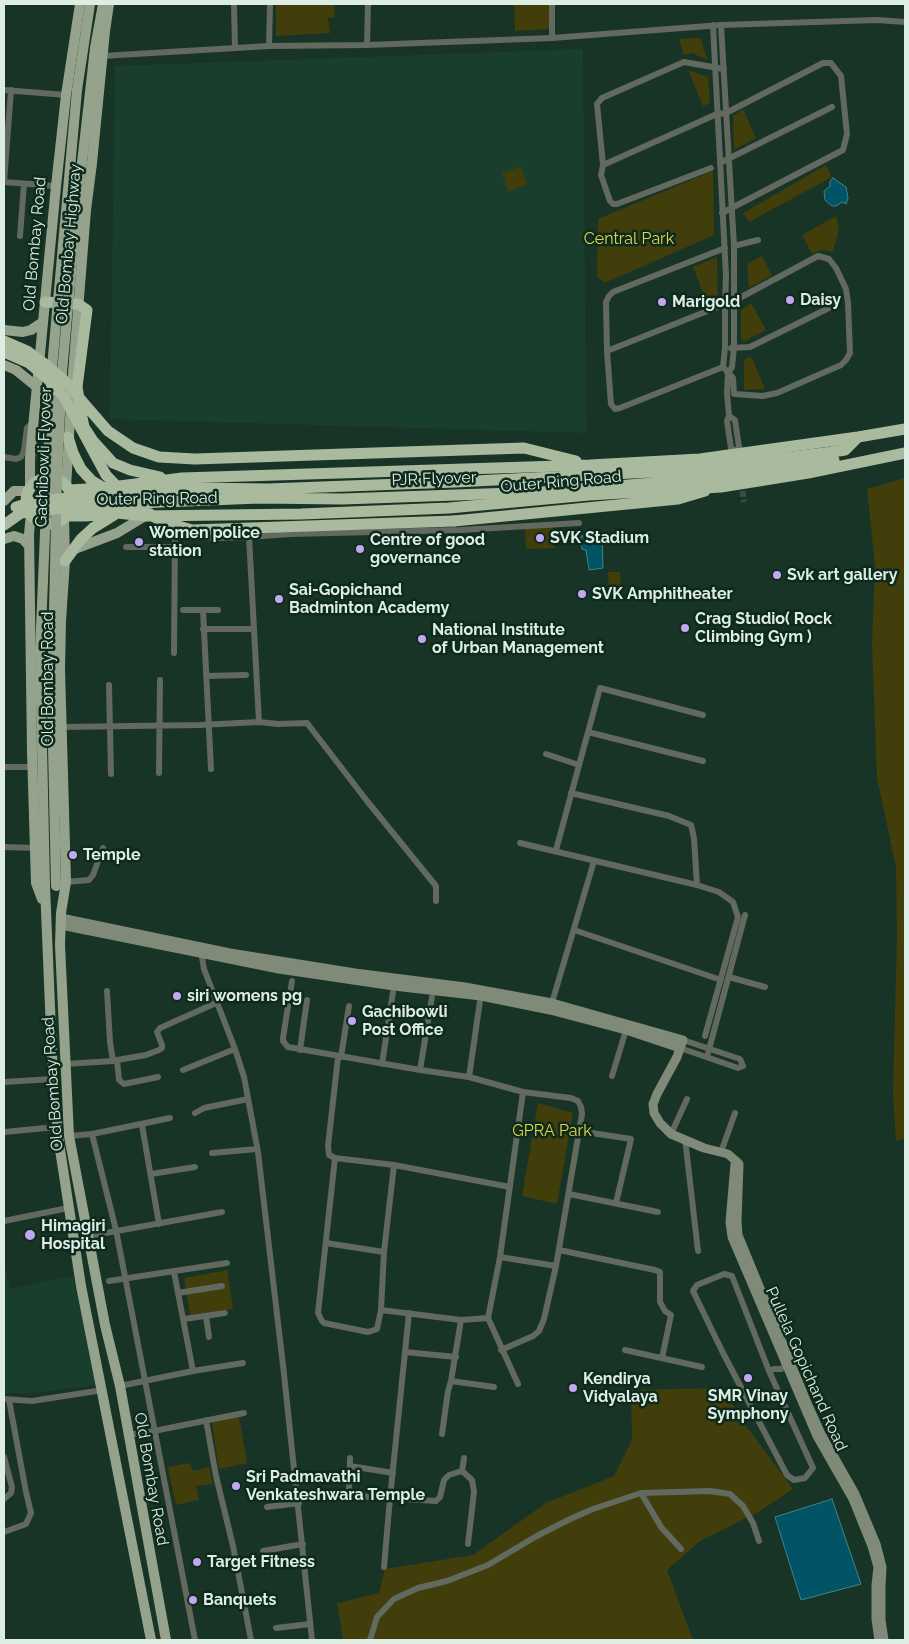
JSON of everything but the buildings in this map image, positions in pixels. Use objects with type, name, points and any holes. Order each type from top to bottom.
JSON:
[{"type":"highway","points":[[45,302],[78,304],[87,310],[77,387],[84,427],[93,441],[113,463],[130,470],[161,477],[182,478]]},
{"type":"highway","points":[[4,341],[27,351],[67,383],[108,431],[133,448],[160,458],[195,459],[524,448],[590,465]]},
{"type":"highway","points":[[4,352],[29,363],[48,379],[64,397],[106,475],[134,504],[161,521],[192,530],[454,521],[678,500],[721,487]]},
{"type":"highway","name":"Outer Ring Road","points":[[68,488],[104,488],[182,478],[590,465],[700,459],[858,438],[905,429]]},
{"type":"highway","points":[[68,437],[72,453],[81,468],[92,481],[104,488]]},
{"type":"highway","name":"PJR Flyover","points":[[4,525],[22,514],[80,506],[259,498],[342,498],[542,492],[703,479],[778,470],[833,456],[845,450],[858,438]]},
{"type":"highway","name":"Outer Ring Road","points":[[65,517],[117,513],[145,516],[301,514],[450,508],[588,495],[721,487],[808,473],[905,453]]},
{"type":"highway","name":"PJR Flyover","points":[[4,517],[16,507],[33,502],[83,496],[191,488],[268,489],[455,482],[691,470],[833,456],[851,457],[866,462]]},
{"type":"highway","points":[[50,478],[57,480],[68,488],[72,504],[65,517],[54,523],[41,522],[30,513],[26,501],[29,490],[42,479],[50,478]]},
{"type":"highway","points":[[68,556],[93,528],[117,513]]},
{"type":"main road","name":"Old Bombay Road","points":[[29,490],[30,459],[56,186],[66,94],[80,4]]},
{"type":"main road","name":"Gachibowli Flyover","points":[[90,4],[78,90],[52,367],[40,652],[45,907],[56,1127],[81,1286],[151,1640]]},
{"type":"main road","name":"Gachibowli Flyover","points":[[64,921],[52,662],[58,446],[62,372],[77,207],[95,48],[103,4]]},
{"type":"main road","name":"Old Bombay Highway","points":[[68,488],[68,437],[78,304],[97,98],[109,4]]},
{"type":"main road","points":[[4,330],[23,332],[31,330],[43,322]]},
{"type":"main road","points":[[4,365],[16,370],[37,387]]},
{"type":"main road","points":[[4,501],[14,491],[29,490]]},
{"type":"main road","name":"Old Bombay Road","points":[[30,513],[32,767],[36,883],[45,907]]},
{"type":"main road","points":[[4,532],[30,513]]},
{"type":"main road","points":[[68,556],[117,533],[145,516]]},
{"type":"main road","name":"Old Bombay Road","points":[[61,884],[61,622],[68,556],[65,517]]},
{"type":"main road","points":[[4,539],[14,536],[23,539],[29,546]]},
{"type":"main road","points":[[31,623],[61,622]]},
{"type":"main road","name":"Old Bombay Road","points":[[64,921],[60,945],[69,1136],[105,1325],[120,1386],[166,1640]]},
{"type":"street","points":[[234,4],[235,48]]},
{"type":"street","points":[[269,46],[270,4]]},
{"type":"street","points":[[367,45],[368,4]]},
{"type":"street","points":[[552,4],[552,38]]},
{"type":"street","points":[[102,56],[269,46],[367,45],[552,38],[713,25],[877,20],[905,22]]},
{"type":"street","points":[[607,352],[725,304],[734,301],[818,256],[829,259],[836,268],[846,289],[850,353],[841,366],[771,395],[734,394],[733,378],[723,367],[725,348],[725,304],[726,276],[713,25]]},
{"type":"street","points":[[721,25],[734,246],[734,348],[732,367],[728,373],[729,416]]},
{"type":"street","points":[[711,168],[614,204],[610,201],[601,175],[603,166],[597,104],[599,101],[684,62],[724,69]]},
{"type":"street","points":[[603,166],[717,114],[726,113],[823,63],[831,63],[841,76],[847,134],[843,150],[722,213]]},
{"type":"street","points":[[4,90],[66,94]]},
{"type":"street","points":[[12,90],[4,182],[56,186]]},
{"type":"street","points":[[720,163],[832,107]]},
{"type":"street","points":[[20,236],[24,184]]},
{"type":"street","points":[[734,246],[758,240]]},
{"type":"street","points":[[723,367],[615,409],[611,404],[606,302],[613,292],[725,248]]},
{"type":"street","points":[[725,348],[750,347],[837,304]]},
{"type":"street","points":[[4,457],[16,459],[21,457],[24,451],[27,428],[34,421]]},
{"type":"street","points":[[171,515],[175,536],[174,653]]},
{"type":"street","points":[[175,536],[220,538],[290,534],[369,534],[579,523]]},
{"type":"street","points":[[249,537],[259,722]]},
{"type":"street","points":[[126,547],[174,547]]},
{"type":"street","points":[[183,610],[218,610]]},
{"type":"street","points":[[202,610],[211,769]]},
{"type":"street","points":[[203,628],[254,629]]},
{"type":"street","points":[[206,676],[246,675]]},
{"type":"street","points":[[159,773],[160,680]]},
{"type":"street","points":[[109,685],[111,774]]},
{"type":"street","points":[[556,850],[600,688],[703,715]]},
{"type":"street","points":[[62,726],[160,726],[259,722],[278,724],[307,723],[436,886],[436,902]]},
{"type":"street","points":[[588,732],[703,761]]},
{"type":"street","points":[[546,754],[579,765]]},
{"type":"street","points":[[4,767],[32,767]]},
{"type":"street","points":[[571,793],[669,816],[691,825],[694,838],[697,885]]},
{"type":"street","points":[[520,842],[697,885],[719,892],[733,902],[738,917],[705,1036]]},
{"type":"street","points":[[4,847],[35,848]]},
{"type":"street","points":[[61,884],[89,880],[93,875],[103,848]]},
{"type":"street","points":[[551,1007],[594,861]]},
{"type":"street","points":[[707,1058],[746,915]]},
{"type":"street","points":[[64,921],[201,950],[279,969],[394,986],[481,993],[551,1007],[682,1044],[707,1058],[738,1068],[743,1066],[740,1058],[710,1049],[682,1044],[626,1030],[551,1007]]},
{"type":"street","points":[[574,930],[721,980]]},
{"type":"street","points":[[201,950],[204,969],[244,1077],[257,1149],[303,1544],[312,1640]]},
{"type":"street","points":[[729,977],[765,987]]},
{"type":"street","points":[[292,981],[283,1041],[288,1047],[469,1077],[523,1092],[571,1098],[578,1101],[582,1114],[559,1250],[544,1319],[539,1331],[534,1336],[501,1350]]},
{"type":"street","points":[[107,991],[110,1042],[119,1080],[124,1084],[158,1077]]},
{"type":"street","points":[[382,1064],[393,992]]},
{"type":"street","points":[[469,1077],[481,993]]},
{"type":"street","points":[[420,1070],[432,997]]},
{"type":"street","points":[[300,1050],[307,1000]]},
{"type":"street","points":[[65,1064],[115,1061],[146,1055],[159,1050],[162,1048],[157,1032],[160,1028],[216,1002]]},
{"type":"street","points":[[349,1006],[328,1146],[329,1155],[334,1158],[394,1165],[510,1187]]},
{"type":"street","points":[[612,1076],[626,1030]]},
{"type":"street","points":[[682,1044],[653,1104],[654,1113],[660,1123],[670,1134],[704,1148],[721,1152],[735,1113]]},
{"type":"street","points":[[183,1070],[235,1049]]},
{"type":"street","points":[[4,1082],[53,1079]]},
{"type":"street","points":[[518,1384],[488,1318],[500,1257],[523,1092]]},
{"type":"street","points":[[195,1113],[204,1108],[248,1098]]},
{"type":"street","points":[[670,1134],[687,1098]]},
{"type":"street","points":[[69,1136],[92,1134],[170,1118]]},
{"type":"street","points":[[142,1125],[159,1224]]},
{"type":"street","points":[[4,1132],[56,1127]]},
{"type":"street","points":[[579,1131],[631,1139],[616,1203]]},
{"type":"street","points":[[92,1134],[104,1189],[116,1230],[195,1640]]},
{"type":"street","points":[[684,1140],[698,1251]]},
{"type":"street","points":[[212,1152],[257,1149]]},
{"type":"street","name":"Pullela Gopichand Road","points":[[721,1152],[732,1156],[737,1163],[730,1222],[732,1237],[816,1436],[853,1499],[872,1546],[878,1566],[876,1619],[879,1640]]},
{"type":"street","points":[[334,1158],[318,1313],[322,1321],[368,1332],[377,1329],[381,1310],[384,1252],[394,1165]]},
{"type":"street","points":[[151,1174],[195,1167]]},
{"type":"street","points":[[569,1194],[658,1212]]},
{"type":"street","points":[[4,1221],[68,1208]]},
{"type":"street","points":[[88,1236],[222,1212]]},
{"type":"street","points":[[326,1243],[384,1252]]},
{"type":"street","points":[[559,1250],[660,1272],[660,1302],[671,1315],[662,1358]]},
{"type":"street","points":[[500,1257],[556,1266]]},
{"type":"street","points":[[109,1281],[227,1263]]},
{"type":"street","points":[[174,1272],[193,1372]]},
{"type":"street","points":[[724,1274],[732,1276],[770,1373],[813,1468],[805,1478],[794,1480],[787,1474],[723,1353],[693,1291],[697,1285],[724,1274]]},
{"type":"street","points":[[178,1293],[222,1286]]},
{"type":"street","points":[[381,1310],[462,1320],[488,1318]]},
{"type":"street","points":[[184,1319],[225,1313]]},
{"type":"street","points":[[384,1567],[409,1313]]},
{"type":"street","points":[[206,1316],[209,1337]]},
{"type":"street","points":[[442,1434],[462,1320]]},
{"type":"street","points":[[625,1350],[702,1368]]},
{"type":"street","points":[[406,1352],[456,1357]]},
{"type":"street","points":[[120,1386],[243,1364]]},
{"type":"street","points":[[770,1373],[774,1369],[786,1366]]},
{"type":"street","name":"Pullela Gopichand Road","points":[[786,1366],[855,1494],[876,1544],[882,1567],[881,1620],[884,1640]]},
{"type":"street","points":[[451,1381],[494,1387]]},
{"type":"street","points":[[4,1532],[26,1524],[31,1513],[6,1400],[32,1401],[103,1390]]},
{"type":"street","points":[[128,1435],[244,1412]]},
{"type":"street","points":[[206,1420],[251,1640]]},
{"type":"street","points":[[4,1457],[12,1487],[11,1493],[4,1499]]},
{"type":"street","points":[[350,1458],[349,1491],[354,1496],[436,1501],[440,1497],[444,1480],[449,1475],[462,1471]]},
{"type":"street","points":[[462,1471],[464,1458]]},
{"type":"street","points":[[350,1466],[392,1473]]},
{"type":"street","points":[[462,1471],[472,1480],[474,1492],[468,1544]]},
{"type":"street","points":[[370,1640],[377,1617],[394,1599],[418,1588],[447,1581],[488,1565],[570,1519],[592,1509],[641,1493],[710,1490],[730,1494],[743,1506],[753,1523],[759,1541]]},
{"type":"street","points":[[641,1493],[661,1527],[681,1549]]},
{"type":"street","points":[[267,1507],[298,1503]]},
{"type":"street","points":[[263,1551],[303,1544]]},
{"type":"street","points":[[276,1628],[310,1624]]},
{"type":"shaded area","points":[[583,49],[586,433],[110,419],[115,66]]},
{"type":"shaded area","points":[[4,1265],[10,1289],[73,1276],[98,1385],[32,1393],[4,1393]]},
{"type":"green space","points":[[276,4],[334,4],[335,17],[328,18],[330,33],[276,36]]},
{"type":"green space","points":[[514,4],[550,4],[550,29],[515,31]]},
{"type":"green space","points":[[700,38],[708,60],[692,53],[684,55],[679,39]]},
{"type":"green space","points":[[688,70],[708,77],[710,103],[703,106]]},
{"type":"green space","points":[[743,109],[756,138],[734,150],[733,116]]},
{"type":"green space","points":[[826,165],[832,177],[749,222],[743,213]]},
{"type":"green space","points":[[521,167],[527,185],[508,191],[502,173]]},
{"type":"green space","name":"Central Park","points":[[713,171],[714,235],[605,283],[597,277],[598,219]]},
{"type":"green space","points":[[836,216],[839,228],[833,252],[820,250],[812,254],[802,235]]},
{"type":"green space","points":[[762,256],[772,275],[749,288],[747,264]]},
{"type":"green space","points":[[717,257],[718,309],[710,311],[693,267]]},
{"type":"green space","points":[[751,303],[766,330],[743,342],[741,338],[741,310]]},
{"type":"green space","points":[[749,357],[752,358],[765,389],[744,390],[744,360]]},
{"type":"green space","points":[[905,478],[905,1138],[896,1141],[893,1094],[897,936],[896,867],[877,778],[872,643],[875,565],[867,489]]},
{"type":"green space","name":"SVK Stadium","points":[[553,527],[555,548],[526,549],[525,529]]},
{"type":"green space","points":[[608,572],[620,572],[621,597],[609,598]]},
{"type":"green space","name":"GPRA Park","points":[[538,1103],[573,1113],[557,1204],[522,1196]]},
{"type":"green space","points":[[227,1270],[233,1309],[190,1315],[184,1278]]},
{"type":"green space","points":[[723,1388],[744,1423],[793,1489],[760,1511],[700,1541],[667,1570],[693,1640],[343,1640],[337,1603],[379,1593],[385,1569],[473,1555],[546,1503],[614,1476],[632,1440],[631,1390]]},
{"type":"green space","points":[[239,1417],[247,1463],[219,1469],[212,1423]]},
{"type":"green space","points":[[190,1463],[193,1471],[209,1467],[213,1484],[196,1486],[199,1500],[176,1505],[168,1467]]},
{"type":"water","points":[[833,178],[846,187],[848,198],[846,204],[842,202],[832,206],[825,200],[824,191],[830,186],[830,181]]},
{"type":"water","points":[[602,534],[603,568],[589,570],[586,550],[582,549],[581,536]]},
{"type":"water","points":[[832,1499],[861,1584],[801,1600],[775,1517]]},
{"type":"tunnel","points":[[741,482],[744,502]]},
{"type":"place","name":"Daisy","points":[[790,300]]},
{"type":"place","name":"Marigold","points":[[662,302]]},
{"type":"place","name":"SVK Stadium","points":[[540,538]]},
{"type":"place","name":"Women police station","points":[[139,542]]},
{"type":"place","name":"Centre of good governance","points":[[360,549]]},
{"type":"place","name":"Svk art gallery","points":[[777,575]]},
{"type":"place","name":"SVK Amphitheater","points":[[582,594]]},
{"type":"place","name":"Sai-Gopichand Badminton Academy","points":[[279,599]]},
{"type":"place","name":"Crag Studio( Rock Climbing Gym )","points":[[685,628]]},
{"type":"place","name":"National Institute of Urban Management","points":[[422,639]]},
{"type":"place","name":"Temple","points":[[73,855]]},
{"type":"place","name":"siri womens pg","points":[[177,996]]},
{"type":"place","name":"Gachibowli Post Office","points":[[352,1021]]},
{"type":"place","name":"Himagiri Hospital","points":[[30,1235]]},
{"type":"place","name":"SMR Vinay Symphony","points":[[748,1378]]},
{"type":"place","name":"Kendirya Vidyalaya","points":[[573,1388]]},
{"type":"place","name":"Sri Padmavathi Venkateshwara Temple","points":[[236,1486]]},
{"type":"place","name":"Target Fitness","points":[[197,1562]]},
{"type":"place","name":"Banquets","points":[[193,1600]]}]
